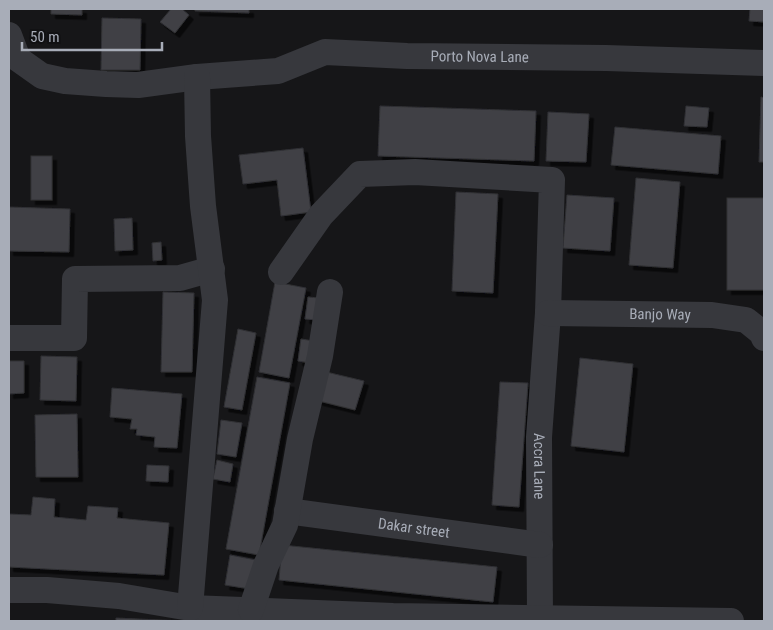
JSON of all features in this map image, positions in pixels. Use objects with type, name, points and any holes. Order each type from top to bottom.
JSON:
[{"type":"lane","name":"Porto Nova Lane","points":[[9,34],[18,59],[42,76],[64,81],[138,85],[197,77],[278,71],[325,52],[764,63]]},
{"type":"lane","points":[[197,77],[198,145],[203,206],[215,300],[206,613]]},
{"type":"lane","name":"Accra Lane","points":[[281,272],[321,215],[360,174],[415,172],[552,180],[548,313],[539,437],[540,618]]},
{"type":"lane","points":[[9,338],[74,338],[75,279],[180,278],[212,269]]},
{"type":"lane","points":[[251,610],[266,566],[284,525],[300,439],[320,356],[330,292]]},
{"type":"lane","name":"Banjo Way","points":[[548,313],[712,315],[746,320],[762,333],[764,338]]},
{"type":"lane","name":"Dakar street","points":[[287,511],[540,545]]},
{"type":"lane","points":[[9,590],[47,590],[119,596],[206,613],[251,610],[393,616],[731,621]]},
{"type":"building","points":[[51,9],[82,9],[82,15],[51,14]]},
{"type":"building","points":[[171,9],[182,9],[189,15],[175,33],[160,22]]},
{"type":"building","points":[[195,9],[249,9],[249,13],[195,11]]},
{"type":"building","points":[[750,9],[764,9],[764,22],[749,21]]},
{"type":"building","points":[[102,18],[141,19],[140,70],[101,70]]},
{"type":"building","points":[[761,97],[764,98],[764,162],[759,162]]},
{"type":"building","points":[[380,106],[536,111],[534,161],[378,156]]},
{"type":"building","points":[[686,106],[709,108],[707,127],[684,126]]},
{"type":"building","points":[[548,112],[589,114],[586,162],[546,161]]},
{"type":"building","points":[[615,127],[721,136],[718,174],[611,165]]},
{"type":"building","points":[[303,148],[311,212],[281,216],[277,180],[243,184],[239,155]]},
{"type":"building","points":[[31,156],[52,156],[52,200],[31,200]]},
{"type":"building","points":[[636,178],[680,182],[673,268],[629,265]]},
{"type":"building","points":[[456,192],[498,194],[493,293],[452,291]]},
{"type":"building","points":[[567,195],[614,198],[610,251],[563,248]]},
{"type":"building","points":[[727,198],[764,198],[764,290],[727,290]]},
{"type":"building","points":[[9,207],[70,209],[69,252],[9,251]]},
{"type":"building","points":[[132,218],[133,250],[115,251],[114,219]]},
{"type":"building","points":[[161,242],[162,260],[153,261],[152,243]]},
{"type":"building","points":[[275,282],[306,288],[289,378],[259,372]]},
{"type":"building","points":[[163,292],[194,293],[192,372],[161,372]]},
{"type":"building","points":[[308,297],[319,298],[317,320],[305,319]]},
{"type":"building","points":[[238,329],[256,333],[242,410],[224,407]]},
{"type":"building","points":[[301,339],[314,341],[310,363],[298,361]]},
{"type":"building","points":[[41,356],[77,357],[76,401],[40,400]]},
{"type":"building","points":[[580,358],[633,364],[624,452],[571,446]]},
{"type":"building","points":[[9,361],[24,361],[24,393],[9,394]]},
{"type":"building","points":[[322,371],[364,381],[355,410],[315,400]]},
{"type":"building","points":[[257,377],[290,383],[259,555],[226,549]]},
{"type":"building","points":[[500,382],[528,383],[519,507],[492,505]]},
{"type":"building","points":[[112,388],[182,394],[177,448],[154,447],[155,437],[136,435],[137,429],[130,429],[132,419],[110,417]]},
{"type":"building","points":[[77,414],[78,477],[36,477],[35,415]]},
{"type":"building","points":[[221,420],[242,423],[236,457],[217,454]]},
{"type":"building","points":[[217,460],[233,464],[230,482],[213,479]]},
{"type":"building","points":[[147,465],[169,466],[168,482],[146,481]]},
{"type":"building","points":[[33,497],[55,499],[54,517],[86,520],[88,506],[118,508],[117,518],[169,523],[164,575],[9,567],[9,514],[31,515]]},
{"type":"building","points":[[282,545],[497,567],[493,602],[279,580]]},
{"type":"building","points":[[230,555],[256,560],[250,589],[225,585]]},
{"type":"building","points":[[116,618],[184,621],[116,621]]}]
